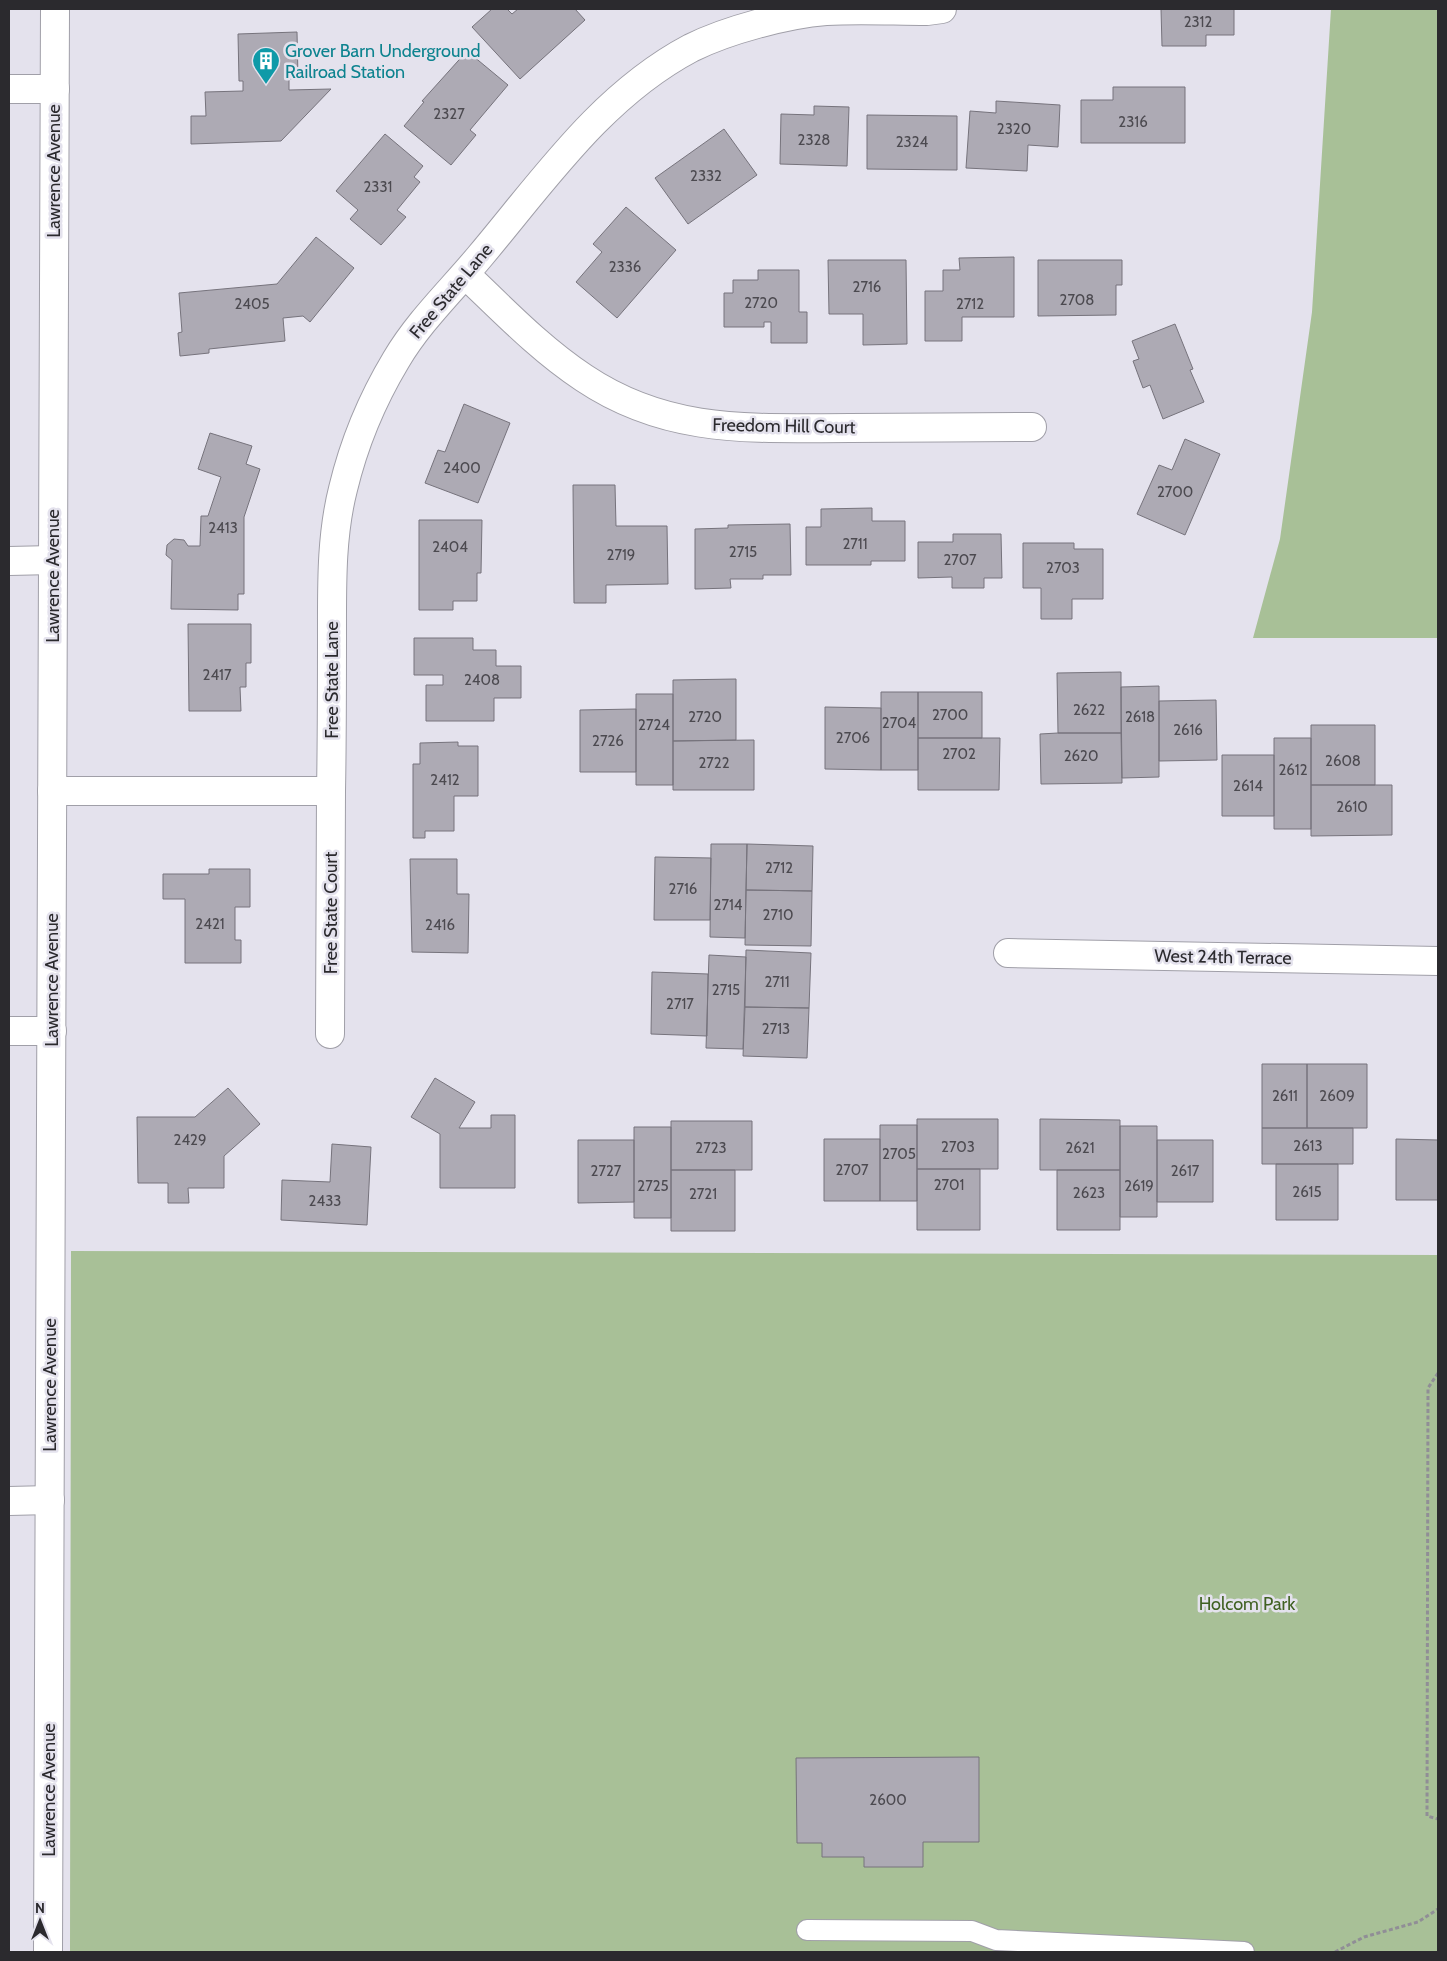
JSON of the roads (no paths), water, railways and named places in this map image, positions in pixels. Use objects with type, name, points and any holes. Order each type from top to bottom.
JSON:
[{"type":"street","name":"Lawrence Avenue","points":[[48,1952],[55,9]]},
{"type":"street","name":"Free State Lane","points":[[331,792],[333,550],[342,492],[354,448],[372,404],[396,359],[424,318],[465,274],[598,118],[652,72],[693,47],[776,19],[825,11],[928,11],[942,9]]},
{"type":"street","points":[[9,89],[55,89]]},
{"type":"street","name":"Freedom Hill Court","points":[[465,274],[526,332],[584,378],[626,401],[654,412],[692,423],[741,428],[1032,427]]},
{"type":"street","points":[[9,561],[53,560]]},
{"type":"street","points":[[52,792],[331,792]]},
{"type":"street","name":"Free State Court","points":[[330,1034],[331,792]]},
{"type":"street","name":"West 24th Terrace","points":[[1008,953],[1438,961]]},
{"type":"street","points":[[9,1031],[52,1031]]},
{"type":"street","points":[[9,1501],[50,1500]]},
{"type":"lane","points":[[807,1930],[972,1931],[996,1940],[1244,1952]]},
{"type":"place","name":"Grover Barn Underground Railroad Station","points":[[266,85]]},
{"type":"park label","name":"Holcom Park","points":[[1247,1604]]}]
